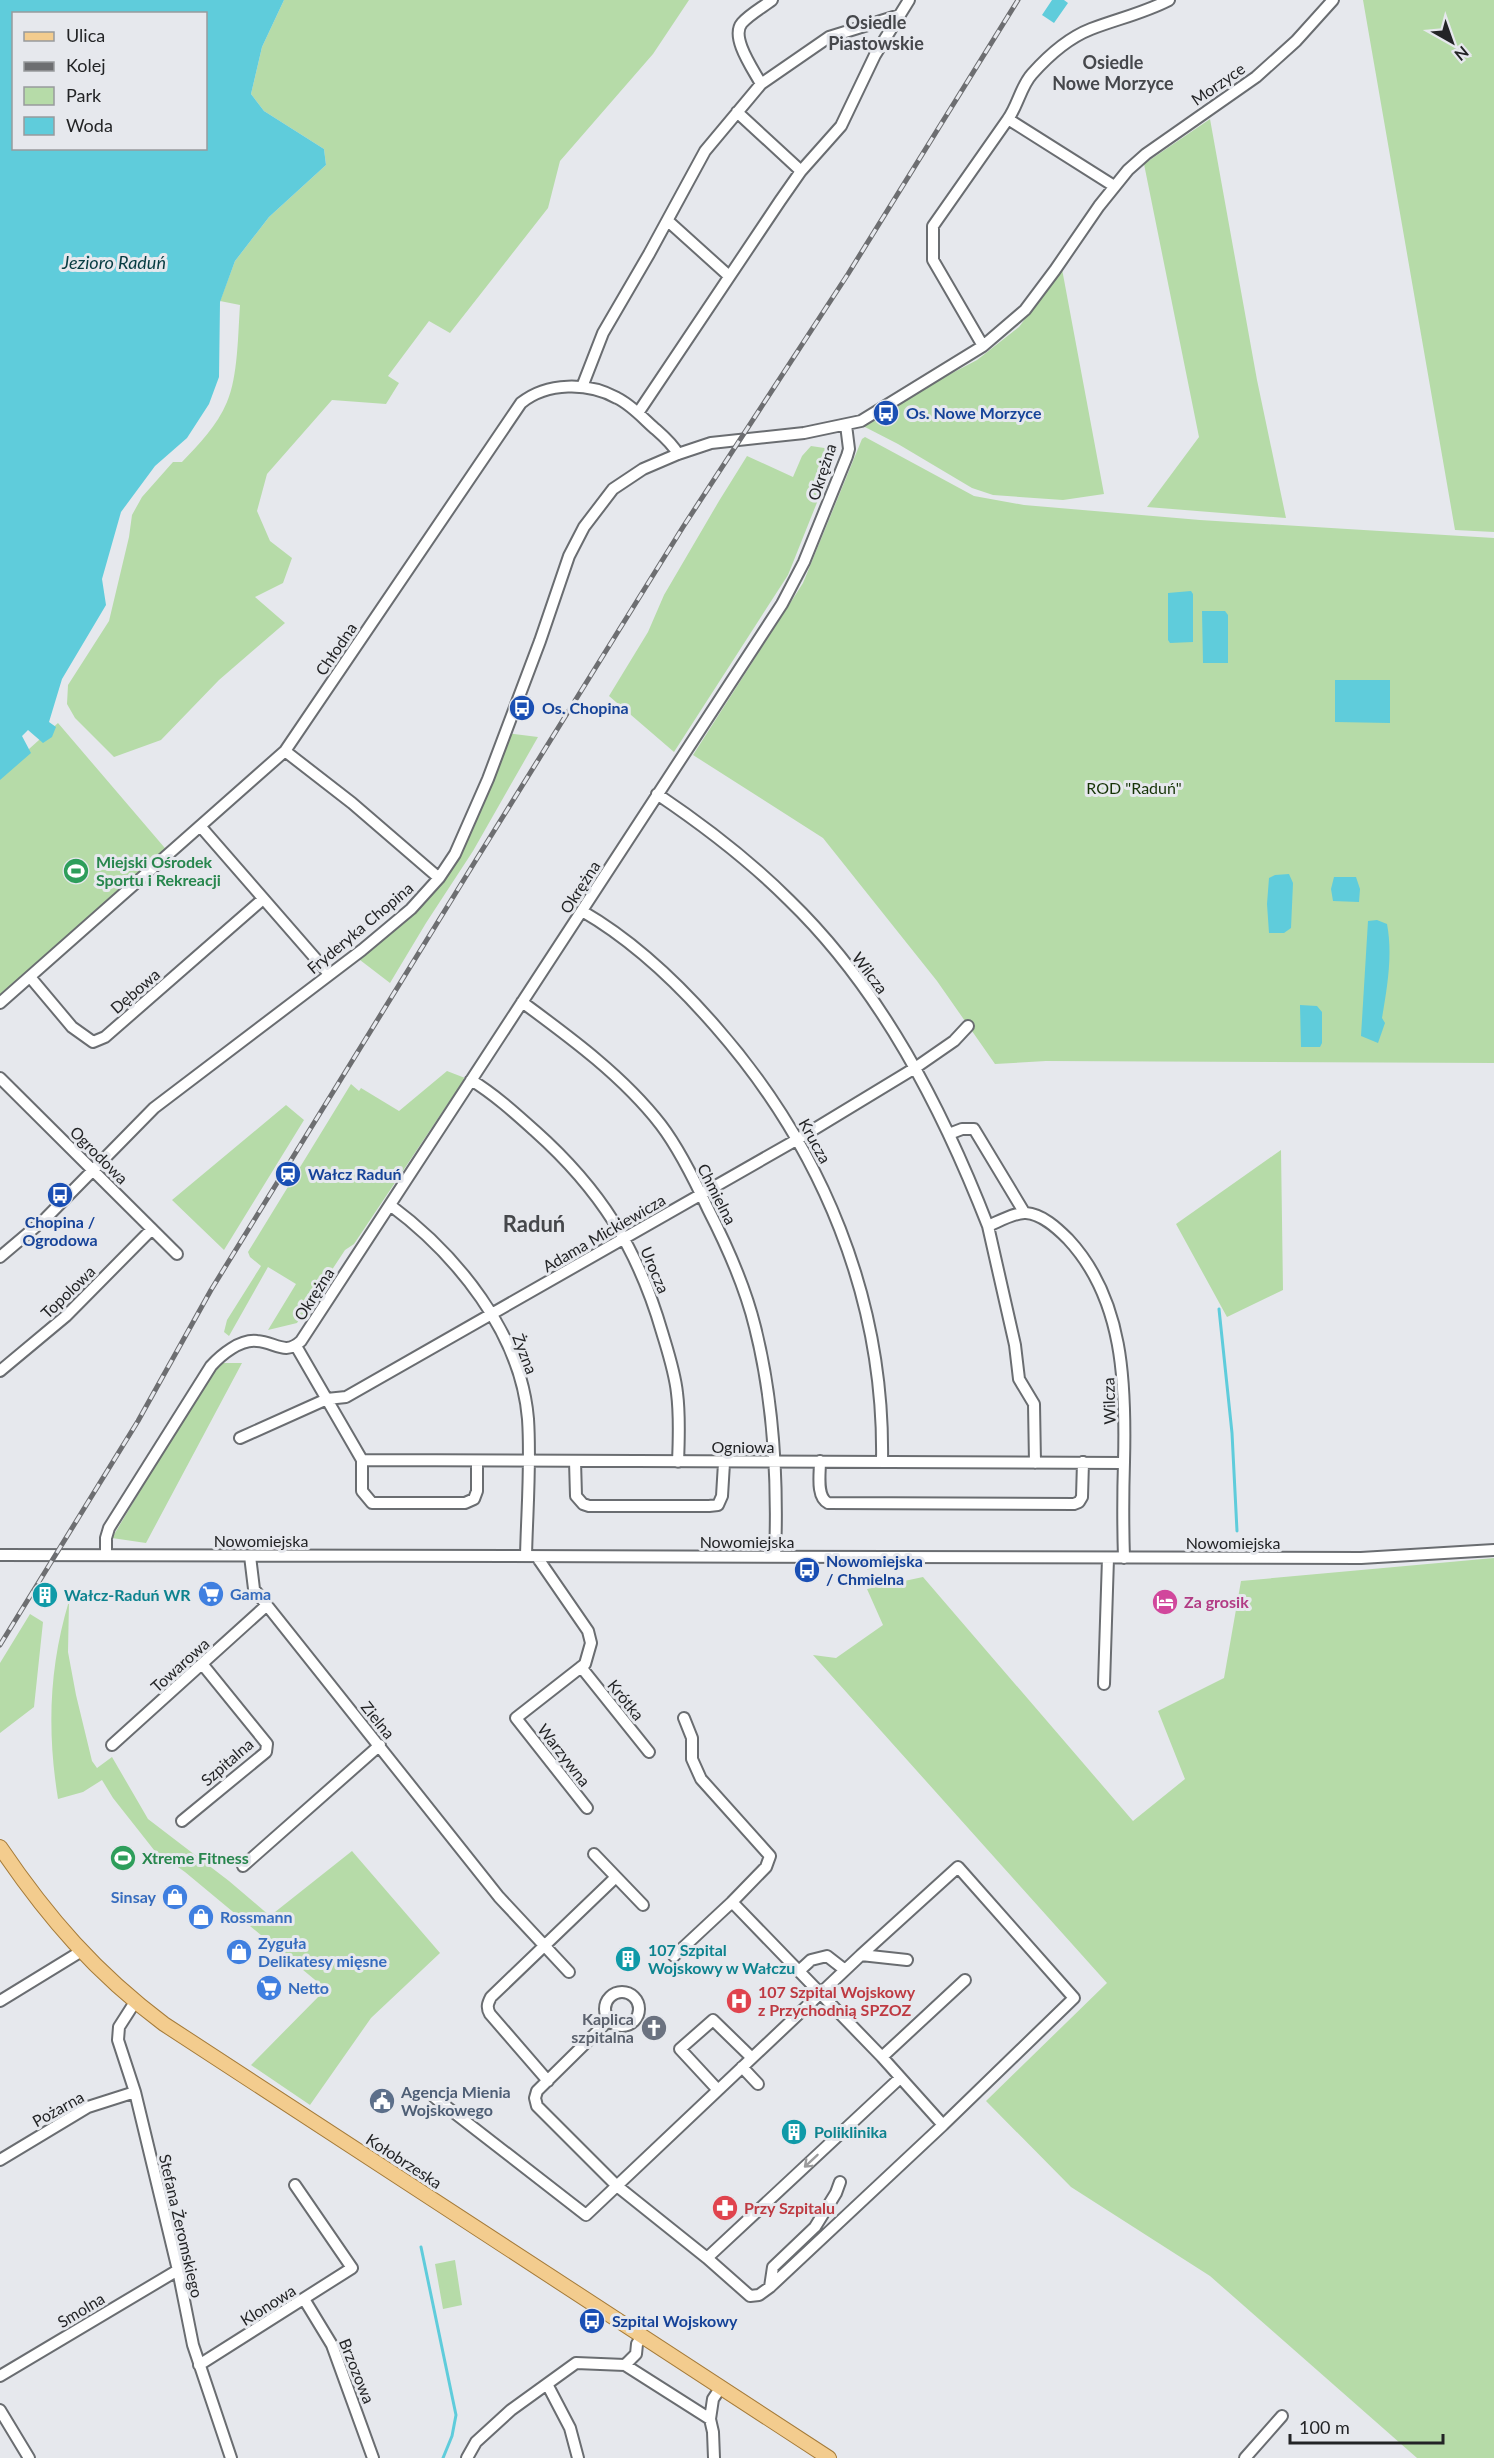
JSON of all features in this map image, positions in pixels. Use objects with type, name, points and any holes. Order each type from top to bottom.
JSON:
[{"type":"main road","name":"Kołobrzeska","points":[[0,1847],[41,1905],[80,1952],[135,2002],[164,2024],[829,2458]]},
{"type":"street","points":[[761,84],[737,38],[738,30],[742,23],[772,0]]},
{"type":"street","points":[[638,412],[801,171],[841,126],[860,84],[909,0]]},
{"type":"street","points":[[983,346],[933,260],[933,226],[1015,110],[1029,77],[1051,53],[1088,30],[1147,11],[1169,0]]},
{"type":"street","name":"Morzyce","points":[[983,346],[1025,310],[1114,186],[1146,154],[1256,77],[1296,41],[1333,0]]},
{"type":"street","points":[[582,387],[603,333],[668,221],[705,151],[737,112],[761,84],[829,37],[900,15]]},
{"type":"street","points":[[737,112],[801,171]]},
{"type":"street","points":[[1008,119],[1114,186]]},
{"type":"street","points":[[668,221],[729,276]]},
{"type":"street","name":"Fryderyka Chopina","points":[[0,1257],[46,1218],[154,1108],[411,909],[439,878],[455,854],[488,779],[569,556],[584,527],[613,489],[643,470],[678,454],[711,444],[846,426],[878,412],[983,346]]},
{"type":"street","name":"Chłodna","points":[[0,1003],[285,751],[521,403],[538,392],[558,387],[582,387],[617,397],[638,412],[674,446],[678,454]]},
{"type":"street","name":"Okrężna","points":[[106,1555],[106,1538],[109,1528],[211,1366],[226,1352],[249,1341],[257,1341],[282,1349],[296,1346],[390,1205],[782,604],[801,568],[847,456],[849,449],[846,426]]},
{"type":"street","points":[[285,751],[352,802],[439,878]]},
{"type":"street","name":"Wilcza","points":[[657,794],[737,854],[802,913],[870,997],[915,1068],[949,1134],[988,1226],[1015,1345],[1018,1379],[1034,1404],[1035,1463]]},
{"type":"street","points":[[201,827],[329,974]]},
{"type":"street","name":"Dębowa","points":[[30,977],[72,1027],[93,1042],[105,1037],[263,899]]},
{"type":"street","name":"Krucza","points":[[582,911],[658,966],[683,989],[737,1051],[769,1094],[798,1139],[842,1230],[866,1312],[878,1387],[882,1462]]},
{"type":"street","name":"Chmielna","points":[[522,1002],[567,1036],[642,1102],[662,1126],[701,1194],[724,1241],[754,1324],[765,1369],[777,1475],[775,1557]]},
{"type":"street","name":"Adama Mickiewicza","points":[[240,1438],[327,1399],[346,1397],[493,1314],[798,1139],[915,1068],[954,1041],[968,1026]]},
{"type":"street","name":"Ogrodowa","points":[[0,1077],[177,1254]]},
{"type":"street","name":"Urocza","points":[[471,1080],[528,1125],[576,1170],[601,1200],[625,1238],[652,1298],[677,1391],[678,1462]]},
{"type":"street","points":[[949,1134],[962,1129],[974,1129],[1024,1212],[988,1226]]},
{"type":"street","name":"Żyzna","points":[[390,1205],[451,1260],[493,1314],[512,1356],[523,1390],[528,1417],[531,1556]]},
{"type":"street","name":"Wilcza","points":[[1024,1212],[1039,1216],[1061,1232],[1078,1250],[1104,1295],[1115,1330],[1122,1362],[1125,1415],[1124,1558]]},
{"type":"street","name":"Topolowa","points":[[0,1371],[66,1316],[152,1229]]},
{"type":"street","name":"Okrężna","points":[[296,1346],[362,1460]]},
{"type":"street","points":[[362,1460],[362,1491],[372,1503],[465,1503],[474,1499],[477,1491],[477,1461]]},
{"type":"street","name":"Ogniowa","points":[[362,1460],[724,1463],[1124,1462]]},
{"type":"street","points":[[575,1461],[576,1496],[583,1504],[589,1506],[709,1506],[717,1504],[722,1497],[724,1463]]},
{"type":"street","points":[[820,1461],[821,1495],[828,1503],[1074,1504],[1082,1497],[1083,1462]]},
{"type":"street","name":"Nowomiejska","points":[[0,1555],[1361,1558],[1494,1550]]},
{"type":"street","name":"Zielna","points":[[250,1556],[254,1588],[499,1897],[568,1972]]},
{"type":"street","name":"Warzywna","points":[[531,1556],[588,1631],[591,1643],[585,1664],[516,1718],[587,1808]]},
{"type":"street","points":[[1104,1684],[1108,1558]]},
{"type":"street","name":"Towarowa","points":[[112,1745],[267,1605]]},
{"type":"street","name":"Szpitalna","points":[[182,1821],[266,1752],[267,1743],[203,1665]]},
{"type":"street","name":"Krótka","points":[[580,1667],[649,1752]]},
{"type":"street","points":[[674,1956],[766,1867],[770,1856],[701,1779],[692,1759],[692,1738],[684,1718]]},
{"type":"street","points":[[243,1866],[380,1745]]},
{"type":"street","points":[[594,1854],[643,1905]]},
{"type":"street","points":[[434,2097],[585,2215],[616,2186],[718,2090],[742,2067],[821,1993],[861,1955],[958,1867],[1074,1998],[770,2287],[759,2295],[750,2296],[707,2258],[616,2186],[537,2106],[535,2098],[537,2091],[609,2020]]},
{"type":"street","points":[[548,2081],[487,2009],[491,1996],[616,1877]]},
{"type":"street","points":[[732,1902],[882,2057],[943,2125]]},
{"type":"street","points":[[0,2001],[80,1952]]},
{"type":"street","points":[[861,1955],[907,1960]]},
{"type":"street","points":[[799,1971],[811,1960],[827,1956],[845,1970]]},
{"type":"street","points":[[882,2057],[965,1980]]},
{"type":"street","name":"Stefana Żeromskiego","points":[[135,2002],[119,2027],[118,2040],[135,2092],[199,2365],[231,2458]]},
{"type":"street","points":[[718,2090],[680,2049],[713,2020],[752,2058]]},
{"type":"street","points":[[742,2067],[758,2084]]},
{"type":"street","points":[[707,2258],[900,2078]]},
{"type":"street","name":"Pożarna","points":[[0,2160],[88,2107],[135,2092]]},
{"type":"street","points":[[770,2287],[773,2267],[815,2228],[840,2182]]},
{"type":"street","name":"Klonowa","points":[[199,2365],[352,2268],[295,2185]]},
{"type":"street","name":"Smolna","points":[[0,2376],[178,2270]]},
{"type":"street","name":"Brzozowa","points":[[304,2299],[332,2345],[373,2458]]},
{"type":"street","points":[[625,2365],[636,2354],[637,2344],[642,2336]]},
{"type":"street","points":[[467,2458],[476,2442],[502,2418],[576,2363],[625,2365],[710,2419]]},
{"type":"street","points":[[547,2384],[570,2428],[578,2458]]},
{"type":"street","points":[[714,2458],[710,2419],[713,2398],[720,2387]]},
{"type":"street","points":[[0,2410],[28,2458]]},
{"type":"street","points":[[1245,2458],[1282,2416]]},
{"type":"green space","points":[[284,0],[689,0],[653,54],[560,161],[548,208],[450,333],[429,321],[388,376],[399,383],[386,404],[332,400],[267,474],[257,511],[270,541],[292,558],[283,583],[255,597],[285,623],[219,680],[161,740],[114,757],[75,718],[67,704],[68,685],[109,621],[132,515],[142,497],[173,462],[182,462],[213,427],[231,392],[240,305],[220,301],[235,261],[269,217],[326,165],[324,149],[264,111],[251,94],[262,47]]},
{"type":"green space","points":[[1363,0],[1494,0],[1494,532],[1455,530]]},
{"type":"green space","points":[[1210,119],[1257,380],[1286,518],[1147,507],[1199,437],[1144,164]]},
{"type":"green space","points":[[1062,269],[1104,494],[1063,500],[993,495],[972,488],[863,426],[918,391],[977,360],[1019,327]]},
{"type":"green space","name":"ROD \"Raduń\"","points":[[865,437],[974,496],[1024,505],[1200,520],[1494,538],[1494,1063],[1046,1061],[995,1064],[937,981],[823,838],[693,755],[803,583],[862,439]]},
{"type":"green space","points":[[811,446],[838,450],[788,575],[674,752],[609,696],[648,632],[664,595],[747,456],[793,477],[802,456]]},
{"type":"green space","name":"Miejski Ośrodek Sportu i Rekreacji","points":[[58,723],[170,854],[0,1003],[0,775]]},
{"type":"green space","points":[[505,733],[538,737],[473,851],[390,983],[360,960],[362,950],[439,878]]},
{"type":"green space","points":[[447,1071],[465,1078],[354,1244],[345,1250],[297,1323],[268,1330],[296,1284],[268,1267],[229,1336],[224,1332],[227,1320],[261,1266],[250,1257],[248,1252],[351,1084],[359,1091],[361,1088],[399,1111]]},
{"type":"green space","points":[[286,1105],[304,1120],[224,1250],[172,1200]]},
{"type":"green space","points":[[1281,1150],[1283,1290],[1227,1317],[1176,1224]]},
{"type":"green space","points":[[216,1363],[242,1363],[146,1543],[112,1538]]},
{"type":"green space","points":[[1494,1558],[1494,2458],[1417,2458],[1210,2276],[1071,2187],[986,2101],[1107,1983],[813,1655],[836,1658],[883,1625],[867,1589],[923,1577],[1133,1821],[1185,1779],[1158,1711],[1224,1678],[1241,1581]]},
{"type":"green space","points":[[69,1601],[68,1652],[92,1761],[97,1768],[112,1757],[148,1819],[229,1881],[270,1916],[352,1851],[440,1953],[371,2018],[310,2105],[251,2065],[326,1989],[185,1872],[154,1850],[113,1798],[102,1780],[83,1792],[58,1799],[52,1749],[52,1699],[57,1650]]},
{"type":"green space","points":[[30,1614],[43,1622],[34,1707],[0,1733],[0,1663]]},
{"type":"green space","points":[[455,2260],[462,2305],[443,2309],[435,2264]]},
{"type":"water","name":"Jezioro Raduń","points":[[0,0],[284,0],[262,47],[251,94],[264,111],[324,149],[326,165],[269,217],[235,261],[220,302],[219,377],[209,404],[187,438],[155,466],[121,512],[102,579],[106,605],[62,679],[49,722],[56,727],[52,737],[43,743],[28,730],[22,736],[31,753],[0,780]]},
{"type":"water","points":[[1052,0],[1064,0],[1068,3],[1054,23],[1042,15]]},
{"type":"water","points":[[1191,591],[1193,594],[1193,642],[1170,643],[1168,640],[1168,593]]},
{"type":"water","points":[[1202,611],[1225,611],[1228,615],[1228,663],[1203,663]]},
{"type":"water","points":[[1335,680],[1390,680],[1390,723],[1335,722]]},
{"type":"water","points":[[1289,874],[1293,883],[1291,928],[1284,933],[1269,933],[1267,904],[1269,878]]},
{"type":"water","points":[[1334,877],[1356,877],[1360,889],[1359,902],[1333,901],[1331,889]]},
{"type":"water","points":[[1377,920],[1387,924],[1389,936],[1389,971],[1382,1018],[1385,1023],[1378,1043],[1361,1036],[1368,921]]},
{"type":"water","points":[[1300,1005],[1317,1006],[1322,1012],[1320,1047],[1301,1047]]},
{"type":"waterway","points":[[1219,1309],[1232,1433],[1237,1531]]},
{"type":"waterway","points":[[421,2247],[456,2415],[452,2436],[443,2458]]},
{"type":"railway","points":[[0,1645],[138,1421],[211,1290],[476,860],[683,527],[848,274],[1018,0]]},
{"type":"place","name":"Os. Nowe Morzyce","points":[[886,413]]},
{"type":"place","name":"Os. Chopina","points":[[522,708]]},
{"type":"place","name":"Miejski Ośrodek Sportu i Rekreacji","points":[[76,871]]},
{"type":"place","name":"Wałcz Raduń","points":[[288,1174]]},
{"type":"place","name":"Chopina / Ogrodowa","points":[[60,1195]]},
{"type":"place","name":"Nowomiejska / Chmielna","points":[[807,1570]]},
{"type":"place","name":"Gama","points":[[211,1594]]},
{"type":"place","name":"Wałcz-Raduń WR","points":[[45,1595]]},
{"type":"place","name":"Za grosik","points":[[1165,1602]]},
{"type":"place","name":"Xtreme Fitness","points":[[123,1858]]},
{"type":"place","name":"Sinsay","points":[[175,1897]]},
{"type":"place","name":"Rossmann","points":[[201,1917]]},
{"type":"place","name":"Zyguła Delikatesy mięsne","points":[[239,1952]]},
{"type":"place","name":"107 Szpital Wojskowy w Wałczu","points":[[628,1959]]},
{"type":"place","name":"Netto","points":[[269,1988]]},
{"type":"place","name":"107 Szpital Wojskowy z Przychodnią SPZOZ","points":[[739,2001]]},
{"type":"place","name":"Kaplica szpitalna","points":[[654,2028]]},
{"type":"place","name":"Agencja Mienia Wojskowego","points":[[382,2101]]},
{"type":"place","name":"Poliklinika","points":[[794,2132]]},
{"type":"place","name":"Przy Szpitalu","points":[[725,2208]]},
{"type":"place","name":"Szpital Wojskowy","points":[[592,2321]]},
{"type":"district","name":"Osiedle Piastowskie","points":[[876,33]]},
{"type":"district","name":"Osiedle Nowe Morzyce","points":[[1113,73]]},
{"type":"district","name":"Raduń","points":[[534,1224]]}]
